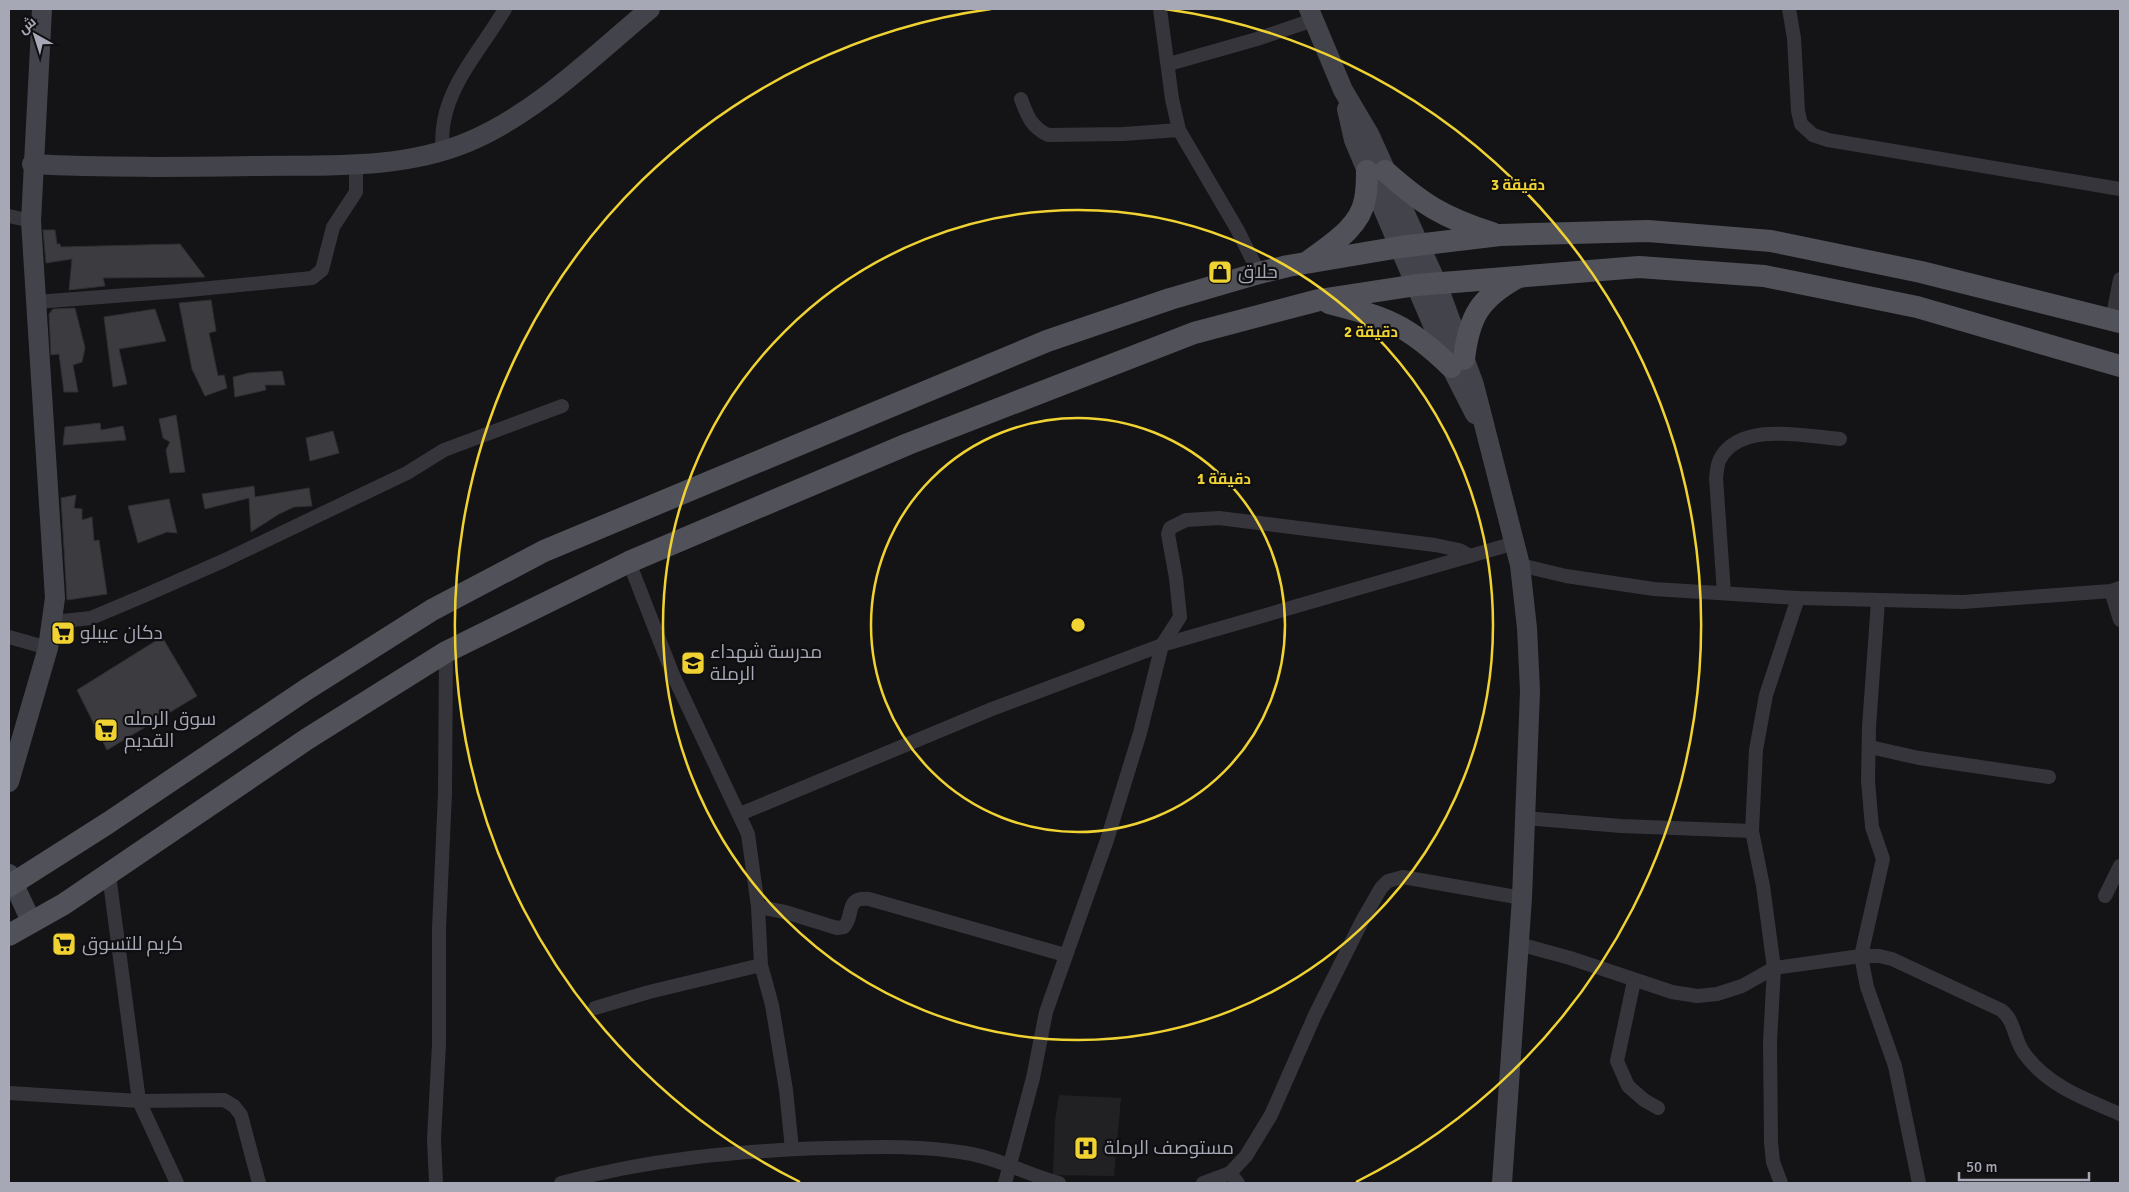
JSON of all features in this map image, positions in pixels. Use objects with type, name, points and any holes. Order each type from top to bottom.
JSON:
[{"type":"main road","points":[[1307,262],[1348,230],[1360,214],[1376,171],[1428,206],[1457,222],[1500,235]]},
{"type":"main road","points":[[10,881],[432,610],[544,551],[1047,341],[1170,299],[1258,273],[1307,262],[1409,246],[1500,235],[1648,231],[1771,241],[1921,272],[2116,321]]},
{"type":"main road","points":[[9,935],[32,923],[109,874],[307,739],[446,652],[629,562],[908,444],[1185,336],[1318,300],[1427,284],[1639,267],[1764,276],[1917,307],[2120,366]]},
{"type":"main road","points":[[1318,300],[1378,316],[1405,328],[1458,363],[1476,312],[1489,296],[1521,275]]},
{"type":"street","points":[[9,782],[48,648],[55,598],[31,221],[32,164],[42,9]]},
{"type":"street","points":[[442,152],[443,122],[448,106],[462,76],[505,9]]},
{"type":"street","points":[[32,164],[162,168],[356,165],[389,163],[442,152],[470,142],[520,114],[547,95],[650,9]]},
{"type":"street","points":[[1160,9],[1169,64],[1172,99],[1179,130],[1237,229],[1258,273]]},
{"type":"street","points":[[1789,9],[1798,111],[1801,124],[1814,135],[1828,140],[2120,189]]},
{"type":"street","points":[[1169,64],[1257,39],[1311,14],[1343,90],[1369,134],[1376,171],[1427,284],[1458,363],[1474,385],[1520,565],[1527,628],[1530,691],[1522,898],[1502,1183]]},
{"type":"street","points":[[1021,99],[1030,121],[1039,131],[1048,135],[1123,134],[1179,130]]},
{"type":"street","points":[[36,302],[312,278],[322,270],[333,227],[356,192],[356,165]]},
{"type":"street","points":[[9,216],[31,221]]},
{"type":"street","points":[[2116,321],[2120,279]]},
{"type":"street","points":[[53,622],[91,618],[148,594],[362,495],[407,473],[444,450],[562,406]]},
{"type":"street","points":[[1724,592],[1716,478],[1718,461],[1725,451],[1733,443],[1776,434],[1795,433],[1840,439]]},
{"type":"street","points":[[1004,1183],[1023,1119],[1046,1012],[1110,831],[1140,733],[1162,645],[1179,622],[1181,613],[1168,532],[1173,525],[1186,520],[1219,518],[1277,524],[1435,545],[1459,550],[1470,556]]},
{"type":"street","points":[[740,814],[992,709],[1162,645],[1332,594],[1515,543]]},
{"type":"street","points":[[629,562],[673,675],[748,834],[758,907],[761,965],[772,1005],[786,1090],[792,1150]]},
{"type":"street","points":[[1520,565],[1595,582],[1654,589],[1798,598],[1963,602],[2115,590],[2120,620]]},
{"type":"street","points":[[1781,1183],[1773,1162],[1771,1142],[1770,1042],[1774,968],[1763,886],[1752,831],[1756,750],[1766,695],[1798,598]]},
{"type":"street","points":[[1878,601],[1869,727],[1868,781],[1872,827],[1883,859],[1861,956],[1867,988],[1895,1066],[1919,1183]]},
{"type":"street","points":[[9,637],[48,648]]},
{"type":"street","points":[[436,1183],[434,1139],[440,1044],[439,929],[445,793],[446,652]]},
{"type":"street","points":[[1870,748],[1976,768],[2049,777]]},
{"type":"street","points":[[1524,818],[1621,826],[1752,831]]},
{"type":"street","points":[[2105,896],[2120,866]]},
{"type":"street","points":[[109,874],[139,1101],[177,1183]]},
{"type":"street","points":[[1203,1183],[1234,1178],[1271,1115],[1315,1014],[1362,921],[1381,888],[1388,881],[1403,877],[1522,898]]},
{"type":"street","points":[[10,881],[32,923]]},
{"type":"street","points":[[758,907],[785,912],[837,928],[844,927],[848,923],[851,906],[856,901],[861,898],[869,899],[1065,955]]},
{"type":"street","points":[[1519,944],[1570,958],[1634,981],[1672,992],[1697,996],[1717,994],[1742,986],[1774,968],[1861,956],[1879,956],[1892,959],[2001,1010],[2008,1017],[2025,1055],[2048,1079],[2070,1092],[2120,1114]]},
{"type":"street","points":[[595,1008],[761,965]]},
{"type":"street","points":[[1634,981],[1617,1061],[1628,1086],[1644,1100],[1658,1108]]},
{"type":"street","points":[[9,1093],[139,1101],[224,1100],[234,1106],[241,1115],[259,1183]]},
{"type":"street","points":[[561,1183],[599,1173],[704,1155],[891,1147],[966,1152],[994,1159],[1034,1177],[1059,1183]]},
{"type":"shaded area","name":"مستوصف الرملة","points":[[1059,1095],[1121,1098],[1114,1176],[1053,1175],[1055,1121]]},
{"type":"building","points":[[43,230],[55,230],[57,244],[60,244],[61,247],[180,244],[205,277],[103,278],[105,286],[69,290],[72,259],[46,263]]},
{"type":"building","points":[[211,300],[216,331],[209,333],[218,376],[224,375],[227,388],[205,396],[192,369],[179,303]]},
{"type":"building","points":[[75,308],[85,348],[82,362],[73,365],[78,392],[64,392],[59,354],[51,355],[49,314],[53,309]]},
{"type":"building","points":[[155,309],[166,341],[119,349],[127,384],[113,387],[104,317]]},
{"type":"building","points":[[282,371],[285,385],[265,385],[266,390],[235,397],[233,377],[249,373]]},
{"type":"building","points":[[176,415],[185,472],[170,473],[166,450],[170,442],[163,438],[159,419]]},
{"type":"building","points":[[100,423],[101,430],[123,426],[126,440],[63,445],[65,427]]},
{"type":"building","points":[[333,431],[339,453],[310,461],[306,438]]},
{"type":"building","points":[[254,486],[255,497],[309,488],[312,506],[294,507],[251,532],[249,498],[205,509],[202,494]]},
{"type":"building","points":[[76,495],[74,508],[82,509],[82,520],[92,517],[94,541],[99,540],[107,594],[67,600],[61,498]]},
{"type":"building","points":[[169,499],[177,533],[167,532],[138,543],[128,506]]},
{"type":"building","points":[[162,637],[197,696],[107,750],[77,690]]},
{"type":"place","name":"حلاق","points":[[1220,272]]},
{"type":"place","name":"دكان عيبلو","points":[[63,633]]},
{"type":"place","name":"مدرسة شهداء الرملة","points":[[693,663]]},
{"type":"place","name":"سوق الرمله القديم","points":[[106,730]]},
{"type":"place","name":"كريم للتسوق","points":[[64,944]]},
{"type":"place","name":"مستوصف الرملة","points":[[1086,1148]]}]
